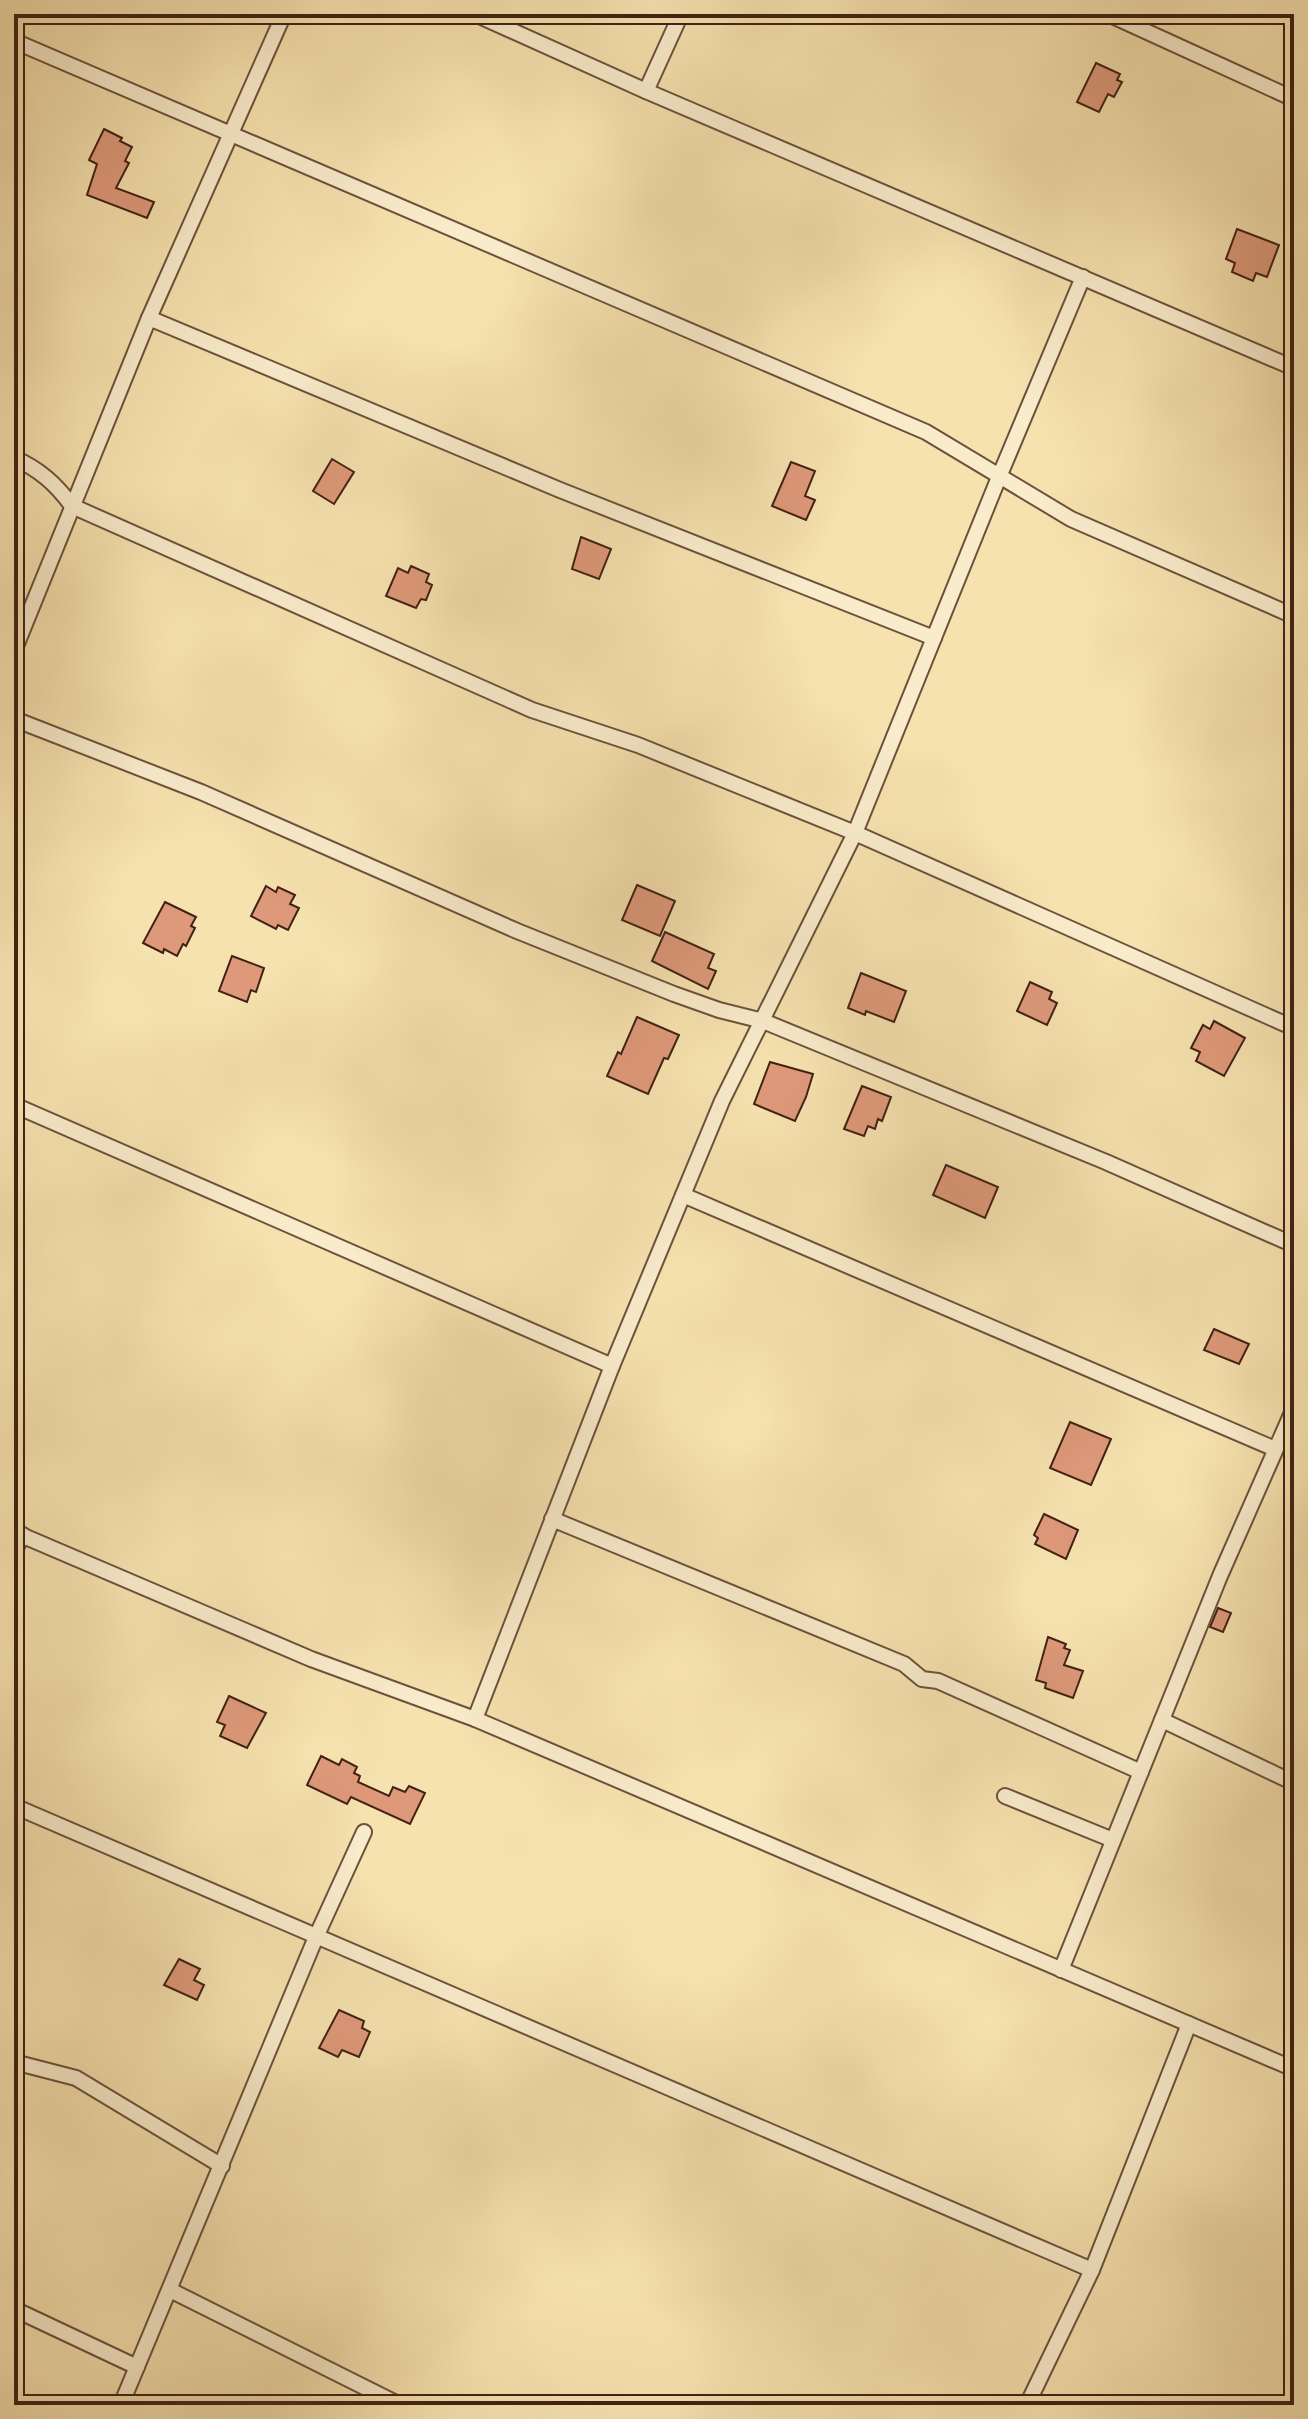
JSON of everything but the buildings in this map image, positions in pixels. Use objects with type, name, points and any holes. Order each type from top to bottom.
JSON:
[{"type":"street","points":[[14,651],[149,318],[284,14]]},
{"type":"street","points":[[475,14],[646,91],[1294,368]]},
{"type":"street","points":[[646,91],[681,14]]},
{"type":"street","points":[[1108,14],[1294,99]]},
{"type":"street","points":[[14,41],[926,432],[1071,519],[1294,616]]},
{"type":"street","points":[[475,1719],[612,1366],[722,1101],[855,833],[1083,277]]},
{"type":"street","points":[[149,318],[560,490],[934,638]]},
{"type":"street","points":[[14,458],[43,474],[72,506],[532,710],[638,745],[855,833],[1294,1028]]},
{"type":"street","points":[[14,719],[201,792],[574,954],[708,1006],[763,1021],[1106,1162],[1294,1245]]},
{"type":"street","points":[[14,1105],[612,1366]]},
{"type":"street","points":[[683,1195],[1275,1449]]},
{"type":"street","points":[[1061,1970],[1162,1720],[1294,1408]]},
{"type":"street","points":[[552,1519],[904,1664],[922,1679],[938,1681],[1141,1772]]},
{"type":"street","points":[[14,1551],[18,1534],[311,1659],[475,1719],[1294,2069]]},
{"type":"street","points":[[1162,1720],[1294,1783]]},
{"type":"street","points":[[1005,1796],[1113,1840]]},
{"type":"street","points":[[14,1806],[1092,2270]]},
{"type":"street","points":[[121,2405],[316,1937],[364,1832]]},
{"type":"street","points":[[1027,2405],[1092,2270],[1189,2024]]},
{"type":"street","points":[[14,2062],[76,2078],[222,2166]]},
{"type":"street","points":[[170,2290],[400,2405]]},
{"type":"street","points":[[14,2309],[137,2367]]}]
